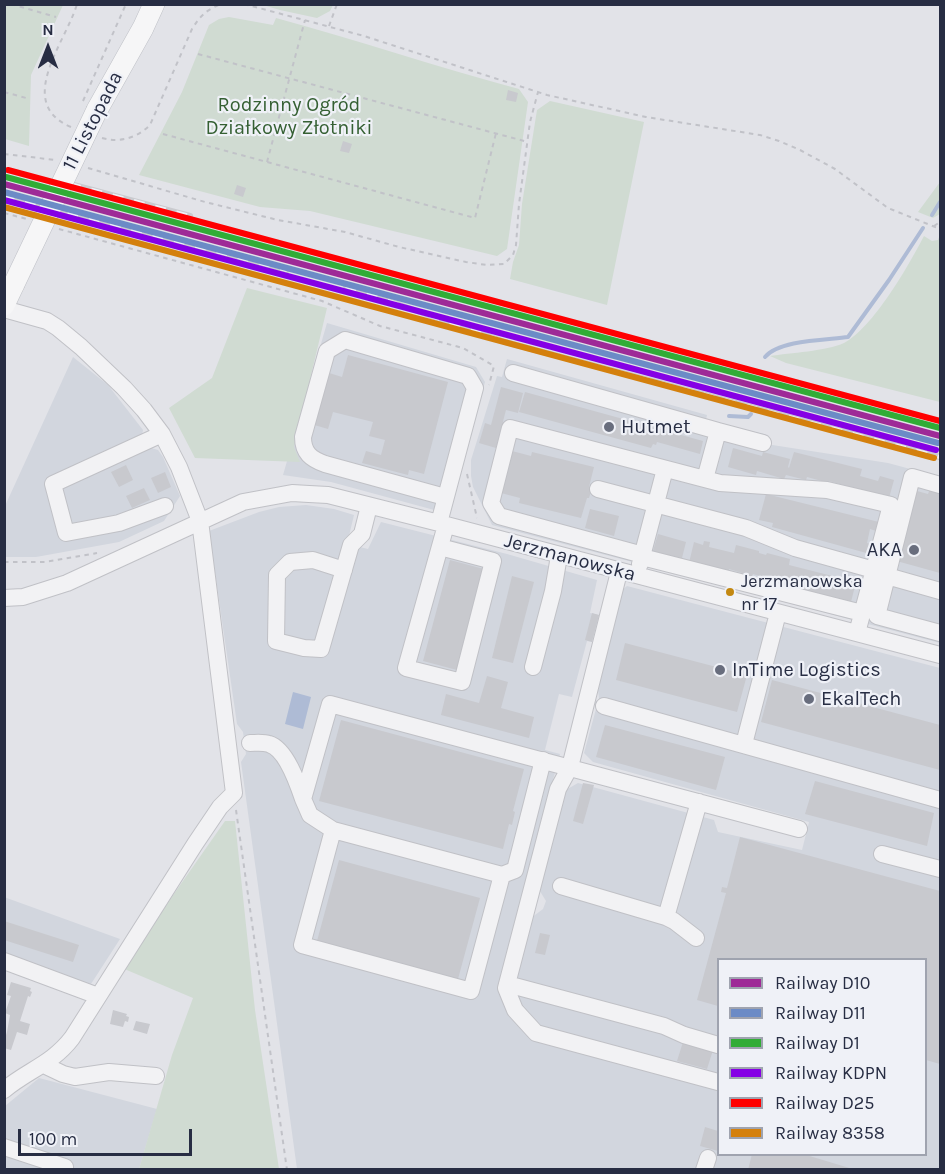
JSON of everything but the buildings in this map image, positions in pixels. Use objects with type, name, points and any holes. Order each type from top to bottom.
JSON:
[{"type":"main road","name":"11 Listopada","points":[[4,307],[88,108],[143,28],[154,4]]},
{"type":"street","points":[[4,307],[47,321],[58,328],[124,388],[144,410],[162,434],[179,466],[200,521],[234,793],[220,807],[65,1047],[45,1072]]},
{"type":"street","points":[[440,547],[493,561],[462,682],[406,668],[440,547],[446,497],[475,388],[468,376],[345,340],[327,351],[303,437],[306,453],[316,461],[325,464],[446,497]]},
{"type":"street","points":[[513,373],[763,443]]},
{"type":"street","points":[[880,573],[891,505],[827,490],[720,483],[510,428],[491,503],[499,516],[642,556],[940,633]]},
{"type":"street","points":[[705,479],[718,431]]},
{"type":"street","points":[[162,434],[53,484],[66,533],[118,523],[165,506]]},
{"type":"street","points":[[637,576],[665,469]]},
{"type":"street","points":[[864,635],[880,573],[912,477],[940,485]]},
{"type":"street","points":[[598,489],[746,528],[795,548],[940,591]]},
{"type":"street","name":"Jerzmanowska","points":[[4,598],[23,597],[67,583],[243,502],[292,493],[328,495],[940,655]]},
{"type":"street","points":[[344,570],[313,560],[290,562],[277,575],[276,641],[304,648],[321,649],[344,570],[351,545],[362,534],[369,506]]},
{"type":"street","points":[[533,667],[553,591],[559,556]]},
{"type":"street","points":[[619,572],[570,767],[558,789],[506,988],[515,1010],[536,1033],[717,1082]]},
{"type":"street","points":[[744,744],[778,613]]},
{"type":"street","points":[[303,799],[330,704],[799,829]]},
{"type":"street","points":[[604,706],[940,800]]},
{"type":"street","points":[[250,743],[270,744],[277,748],[291,770],[310,815],[333,830],[502,875],[515,870],[543,760]]},
{"type":"street","points":[[670,919],[699,802]]},
{"type":"street","points":[[333,830],[302,945],[471,991],[502,875]]},
{"type":"street","points":[[882,854],[940,869]]},
{"type":"street","points":[[561,886],[670,919],[696,938]]},
{"type":"street","points":[[4,961],[98,996]]},
{"type":"street","points":[[507,984],[664,1026],[684,1035],[717,1045]]},
{"type":"street","points":[[4,1090],[15,1082],[45,1072],[75,1077],[109,1072],[156,1076]]},
{"type":"street","points":[[4,1147],[65,1167]]},
{"type":"path","points":[[11,4],[56,17]]},
{"type":"path","points":[[88,108],[126,4]]},
{"type":"path","points":[[208,4],[210,9]]},
{"type":"path","points":[[244,4],[329,26],[538,92],[646,117],[760,135],[779,141],[835,169],[888,208],[940,229]]},
{"type":"path","points":[[329,26],[337,4]]},
{"type":"path","points":[[267,162],[306,20]]},
{"type":"path","points":[[198,54],[528,142]]},
{"type":"path","points":[[4,92],[30,99]]},
{"type":"path","points":[[81,166],[205,202],[297,224],[345,232],[399,247],[487,265],[504,264],[513,255],[516,245],[519,204],[538,92]]},
{"type":"path","points":[[163,134],[475,218],[496,133]]},
{"type":"path","points":[[4,154],[60,161]]},
{"type":"path","points":[[4,213],[36,222]]},
{"type":"path","points":[[934,226],[940,222]]},
{"type":"path","points":[[56,228],[322,301],[380,326],[463,348],[494,366],[488,388]]},
{"type":"path","points":[[466,469],[477,522],[475,533]]},
{"type":"path","points":[[234,793],[287,1170]]},
{"type":"shaded area","points":[[327,323],[476,367],[485,382],[449,514],[331,482],[283,475]]},
{"type":"shaded area","points":[[73,357],[108,385],[143,430],[142,436],[148,447],[158,450],[163,457],[180,496],[164,521],[119,542],[36,557],[5,557],[5,506]]},
{"type":"shaded area","points":[[507,359],[707,415],[706,420],[768,435],[766,444],[888,463],[940,477],[940,643],[492,525],[473,487],[471,460],[497,376],[502,377]]},
{"type":"shaded area","points":[[306,505],[334,509],[354,515],[347,544],[368,549],[381,522],[597,580],[590,613],[599,615],[592,642],[587,641],[572,697],[559,694],[545,750],[560,754],[516,919],[531,918],[543,909],[546,901],[538,888],[564,791],[578,783],[714,820],[718,832],[802,850],[809,822],[593,762],[584,753],[599,698],[598,690],[622,590],[627,586],[940,668],[940,1169],[297,1169],[241,762],[246,754],[243,732],[237,724],[209,531],[279,507]]},
{"type":"shaded area","points":[[4,897],[120,939],[91,984],[5,968]]},
{"type":"shaded area","points":[[39,1078],[157,1109],[139,1169],[5,1170],[5,1106]]},
{"type":"green space","points":[[4,5],[63,5],[31,75],[29,146],[5,139]]},
{"type":"green space","points":[[263,5],[333,5],[330,11],[317,18]]},
{"type":"green space","name":"Rodzinny Ogród Działkowy Złotniki","points":[[229,17],[273,25],[276,18],[519,89],[528,102],[507,249],[497,256],[310,211],[260,207],[139,175],[182,92],[209,25],[219,19]]},
{"type":"green space","points":[[550,101],[644,122],[607,305],[510,279],[519,245],[522,204],[537,110]]},
{"type":"green space","points":[[940,182],[940,214],[933,218],[918,212]]},
{"type":"green space","points":[[940,234],[940,402],[786,363],[770,356],[828,348],[844,343],[867,324],[878,310],[924,236],[932,241],[938,240]]},
{"type":"green space","points":[[247,288],[327,308],[294,447],[300,462],[195,458],[169,408],[212,378]]},
{"type":"green space","points":[[225,821],[235,821],[255,1010],[279,1169],[139,1169],[172,1055],[193,998],[122,968]]},
{"type":"water","points":[[293,692],[311,697],[303,729],[285,724]]},
{"type":"waterway","points":[[932,215],[940,202]]},
{"type":"waterway","points":[[765,357],[772,351],[792,344],[848,337],[923,228]]},
{"type":"waterway","points":[[729,416],[748,417],[751,414]]},
{"type":"railway","points":[[70,184],[190,216]]},
{"type":"railway","points":[[4,195],[287,270]]},
{"type":"railway","points":[[346,286],[505,342],[940,457]]},
{"type":"rail line","name":"D25","points":[[8,170],[940,421]]},
{"type":"rail line","name":"D1","points":[[6,177],[940,428]]},
{"type":"rail line","name":"D10","points":[[4,184],[940,436]]},
{"type":"rail line","name":"D11","points":[[4,192],[938,443]]},
{"type":"rail line","name":"KDPN","points":[[4,200],[936,450]]},
{"type":"rail line","name":"8358","points":[[4,207],[934,458]]},
{"type":"place","name":"Hutmet","points":[[609,427]]},
{"type":"place","name":"AKA","points":[[914,550]]},
{"type":"place","name":"Jerzmanowska nr 17","points":[[730,592]]},
{"type":"place","name":"InTime Logistics","points":[[720,670]]},
{"type":"place","name":"EkalTech","points":[[809,699]]}]
